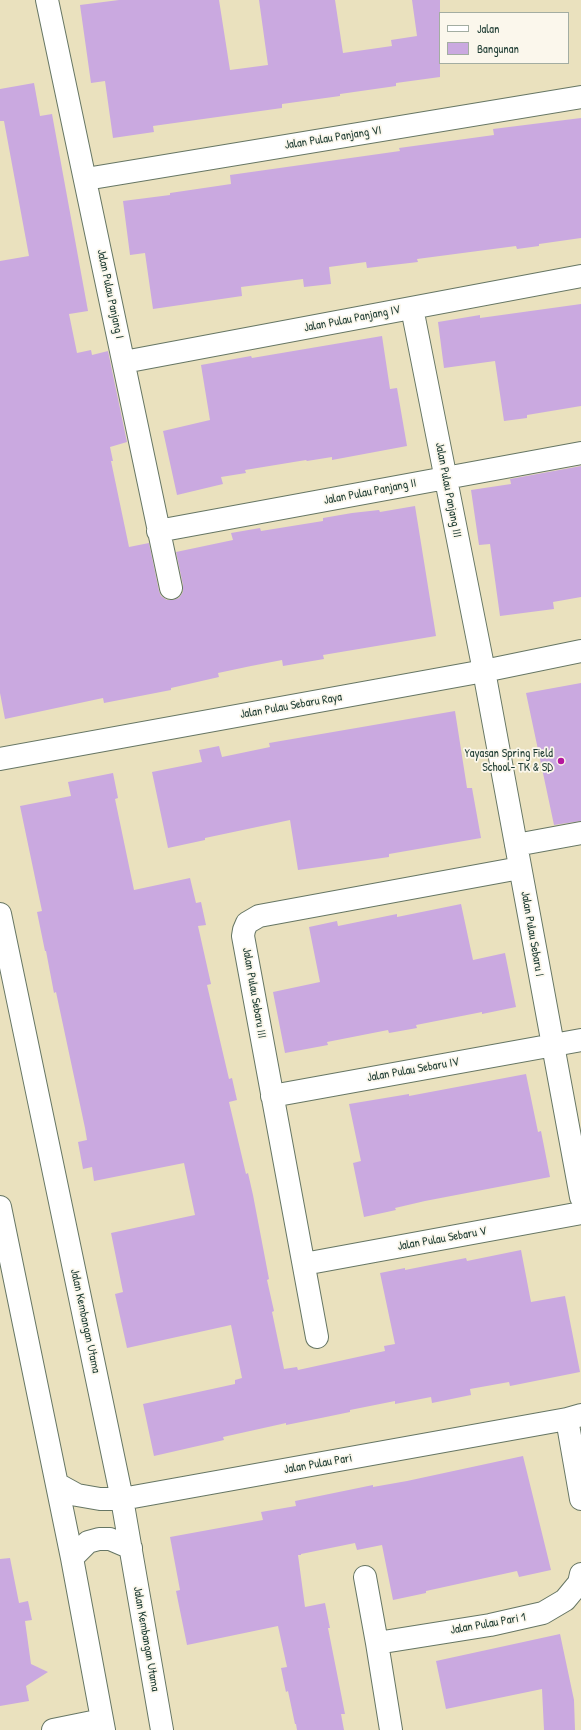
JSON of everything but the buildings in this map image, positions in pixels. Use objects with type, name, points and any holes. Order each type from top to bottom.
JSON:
[{"type":"street","name":"Jalan Pulau Panjang I","points":[[47,0],[86,179],[171,588]]},
{"type":"street","name":"Jalan Pulau Panjang VI","points":[[86,179],[581,97]]},
{"type":"street","name":"Jalan Pulau Panjang IV","points":[[124,362],[581,276]]},
{"type":"street","name":"Jalan Pulau Panjang III","points":[[412,308],[484,671]]},
{"type":"street","name":"Jalan Pulau Panjang II","points":[[158,531],[581,453]]},
{"type":"street","name":"Jalan Pulau Sebaru Raya","points":[[0,758],[484,671],[581,651]]},
{"type":"street","name":"Jalan Pulau Sebaru I","points":[[484,671],[581,1192]]},
{"type":"street","points":[[516,845],[581,833]]},
{"type":"street","name":"Jalan Pulau Sebaru III","points":[[317,1337],[243,936],[247,923],[258,916],[520,868]]},
{"type":"street","name":"Jalan Kembangan Utama","points":[[0,914],[122,1500],[162,1730]]},
{"type":"street","name":"Jalan Pulau Sebaru IV","points":[[272,1096],[581,1040]]},
{"type":"street","points":[[0,1210],[72,1558],[103,1725],[52,1730]]},
{"type":"street","name":"Jalan Pulau Sebaru V","points":[[304,1264],[581,1214]]},
{"type":"street","points":[[573,1422],[581,1499]]},
{"type":"street","name":"Jalan Pulau Pari","points":[[57,1484],[77,1494],[100,1499],[122,1500],[573,1422]]},
{"type":"street","points":[[72,1558],[88,1542],[99,1539],[110,1539],[131,1548]]},
{"type":"street","name":"Jalan Pulau Pari 1","points":[[376,1643],[490,1624],[544,1613],[565,1600],[579,1583],[581,1574]]},
{"type":"street","points":[[365,1577],[391,1730]]},
{"type":"place","name":"Yayasan Spring Field School- TK & SD","points":[[561,761]]}]
